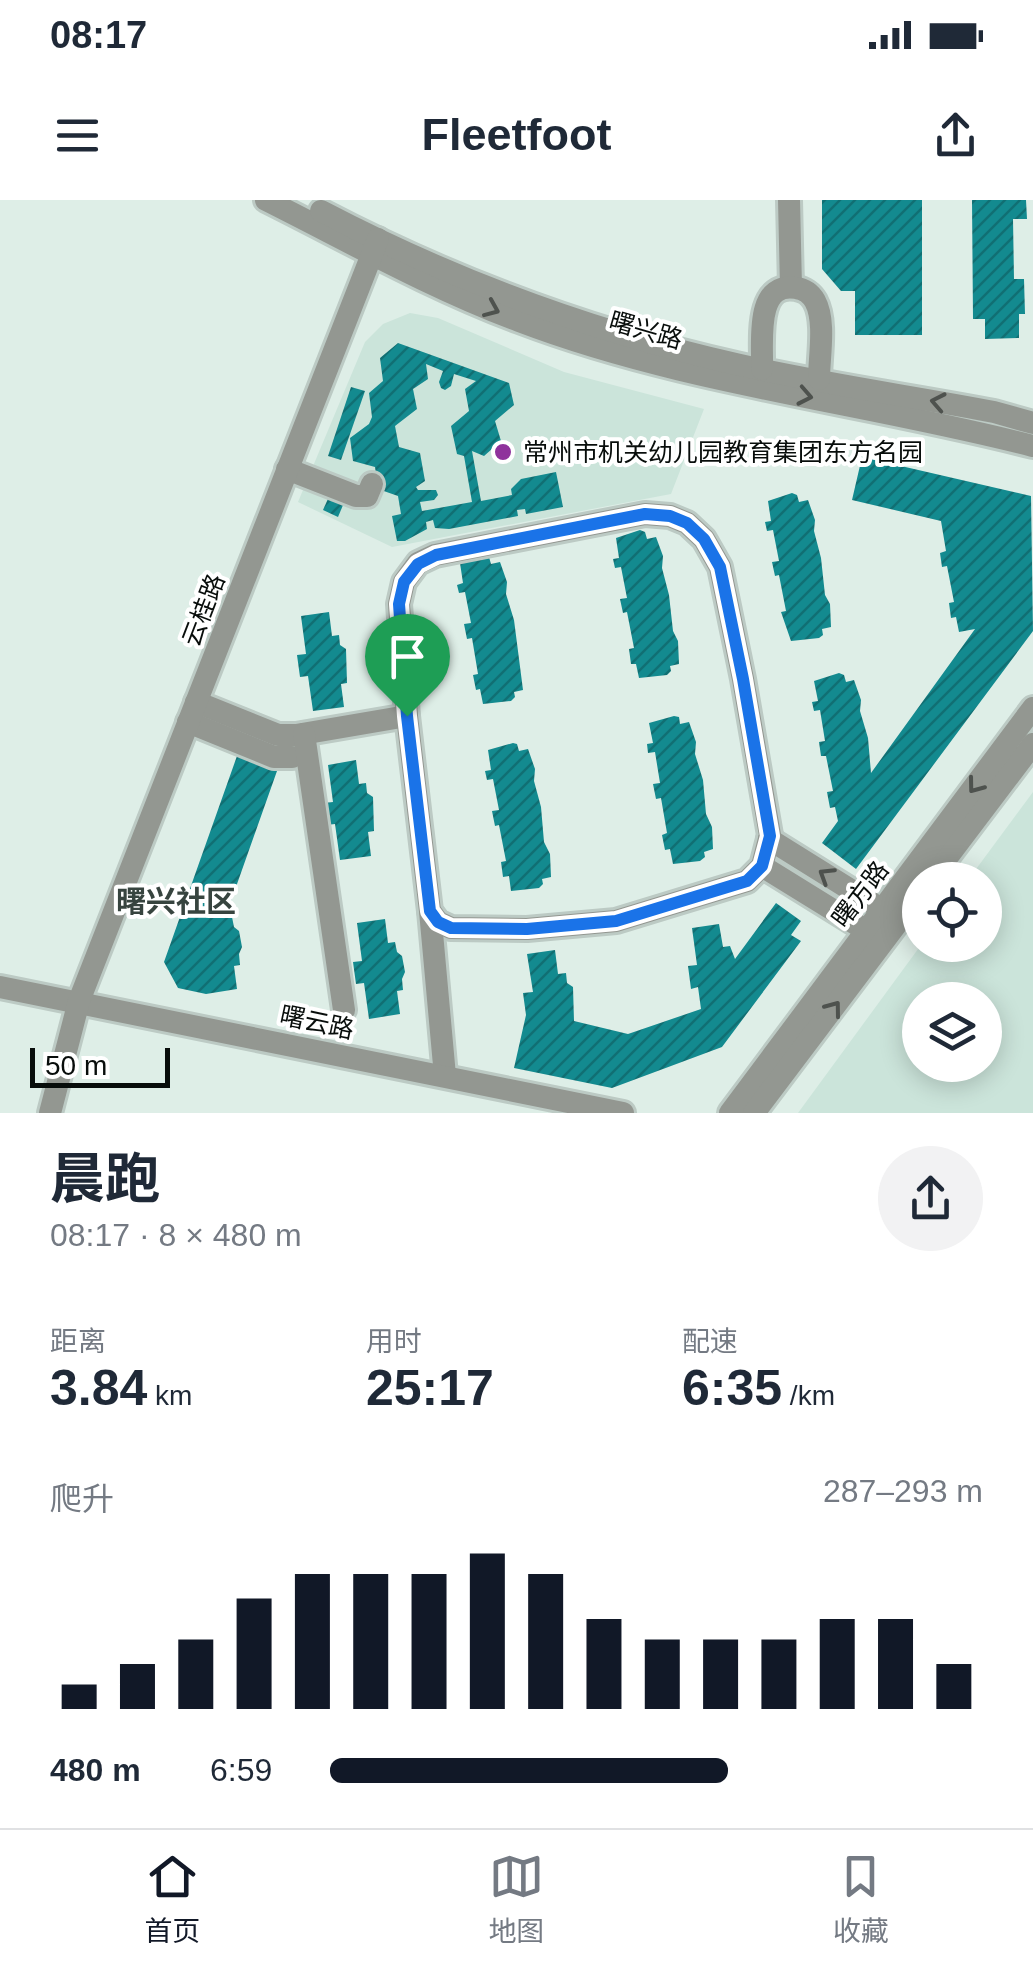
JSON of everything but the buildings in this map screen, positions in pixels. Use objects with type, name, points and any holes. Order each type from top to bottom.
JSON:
[{"type":"street","name":"曙兴路","points":[[266,200],[375,247],[520,322],[660,364],[930,420],[1033,446]]},
{"type":"street","name":"曙兴路","points":[[300,200],[375,247],[577,320],[762,369],[994,412],[1033,424]]},
{"type":"street","points":[[789,200],[791,286]]},
{"type":"street","name":"云桂路","points":[[50,1113],[79,1001],[375,247]]},
{"type":"street","points":[[762,369],[767,302],[775,292],[791,286],[805,290],[819,314],[819,379]]},
{"type":"street","points":[[287,470],[356,496],[367,496],[372,484]]},
{"type":"street","points":[[430,911],[438,922],[451,928],[527,929],[616,921],[747,881],[762,866],[768,839],[743,679],[720,567],[704,539],[687,523],[670,516],[645,514],[436,555],[418,564],[404,582],[399,604],[407,716],[445,1076]]},
{"type":"street","name":"曙方路","points":[[730,1113],[1033,708]]},
{"type":"street","points":[[192,712],[278,735],[407,716]]},
{"type":"street","points":[[192,712],[274,757],[292,757]]},
{"type":"street","points":[[304,734],[344,1010]]},
{"type":"street","name":"曙方路","points":[[944,862],[1033,744]]},
{"type":"street","points":[[768,839],[882,910]]},
{"type":"street","points":[[762,866],[867,932]]},
{"type":"street","name":"曙方路","points":[[754,1113],[902,917]]},
{"type":"street","name":"曙云路","points":[[0,987],[623,1113]]},
{"type":"shaded area","name":"常州市机关幼儿园教育集团东方名园","points":[[410,313],[438,318],[564,372],[704,409],[671,494],[392,547],[298,502],[365,342],[383,324]]},
{"type":"shaded area","points":[[1033,792],[1033,1113],[798,1113],[909,962],[1002,962],[1002,862],[981,862]]},
{"type":"place","name":"常州市机关幼儿园教育集团东方名园","points":[[503,452]]},
{"type":"district","name":"曙兴社区","points":[[176,902]]},
{"type":"route","points":[[645,514],[670,516],[687,523],[704,539],[720,567],[770,836],[762,866],[747,881],[616,921],[527,929],[451,928],[438,922],[430,911],[407,716],[399,604],[404,582],[418,564],[436,555],[645,514]]}]
